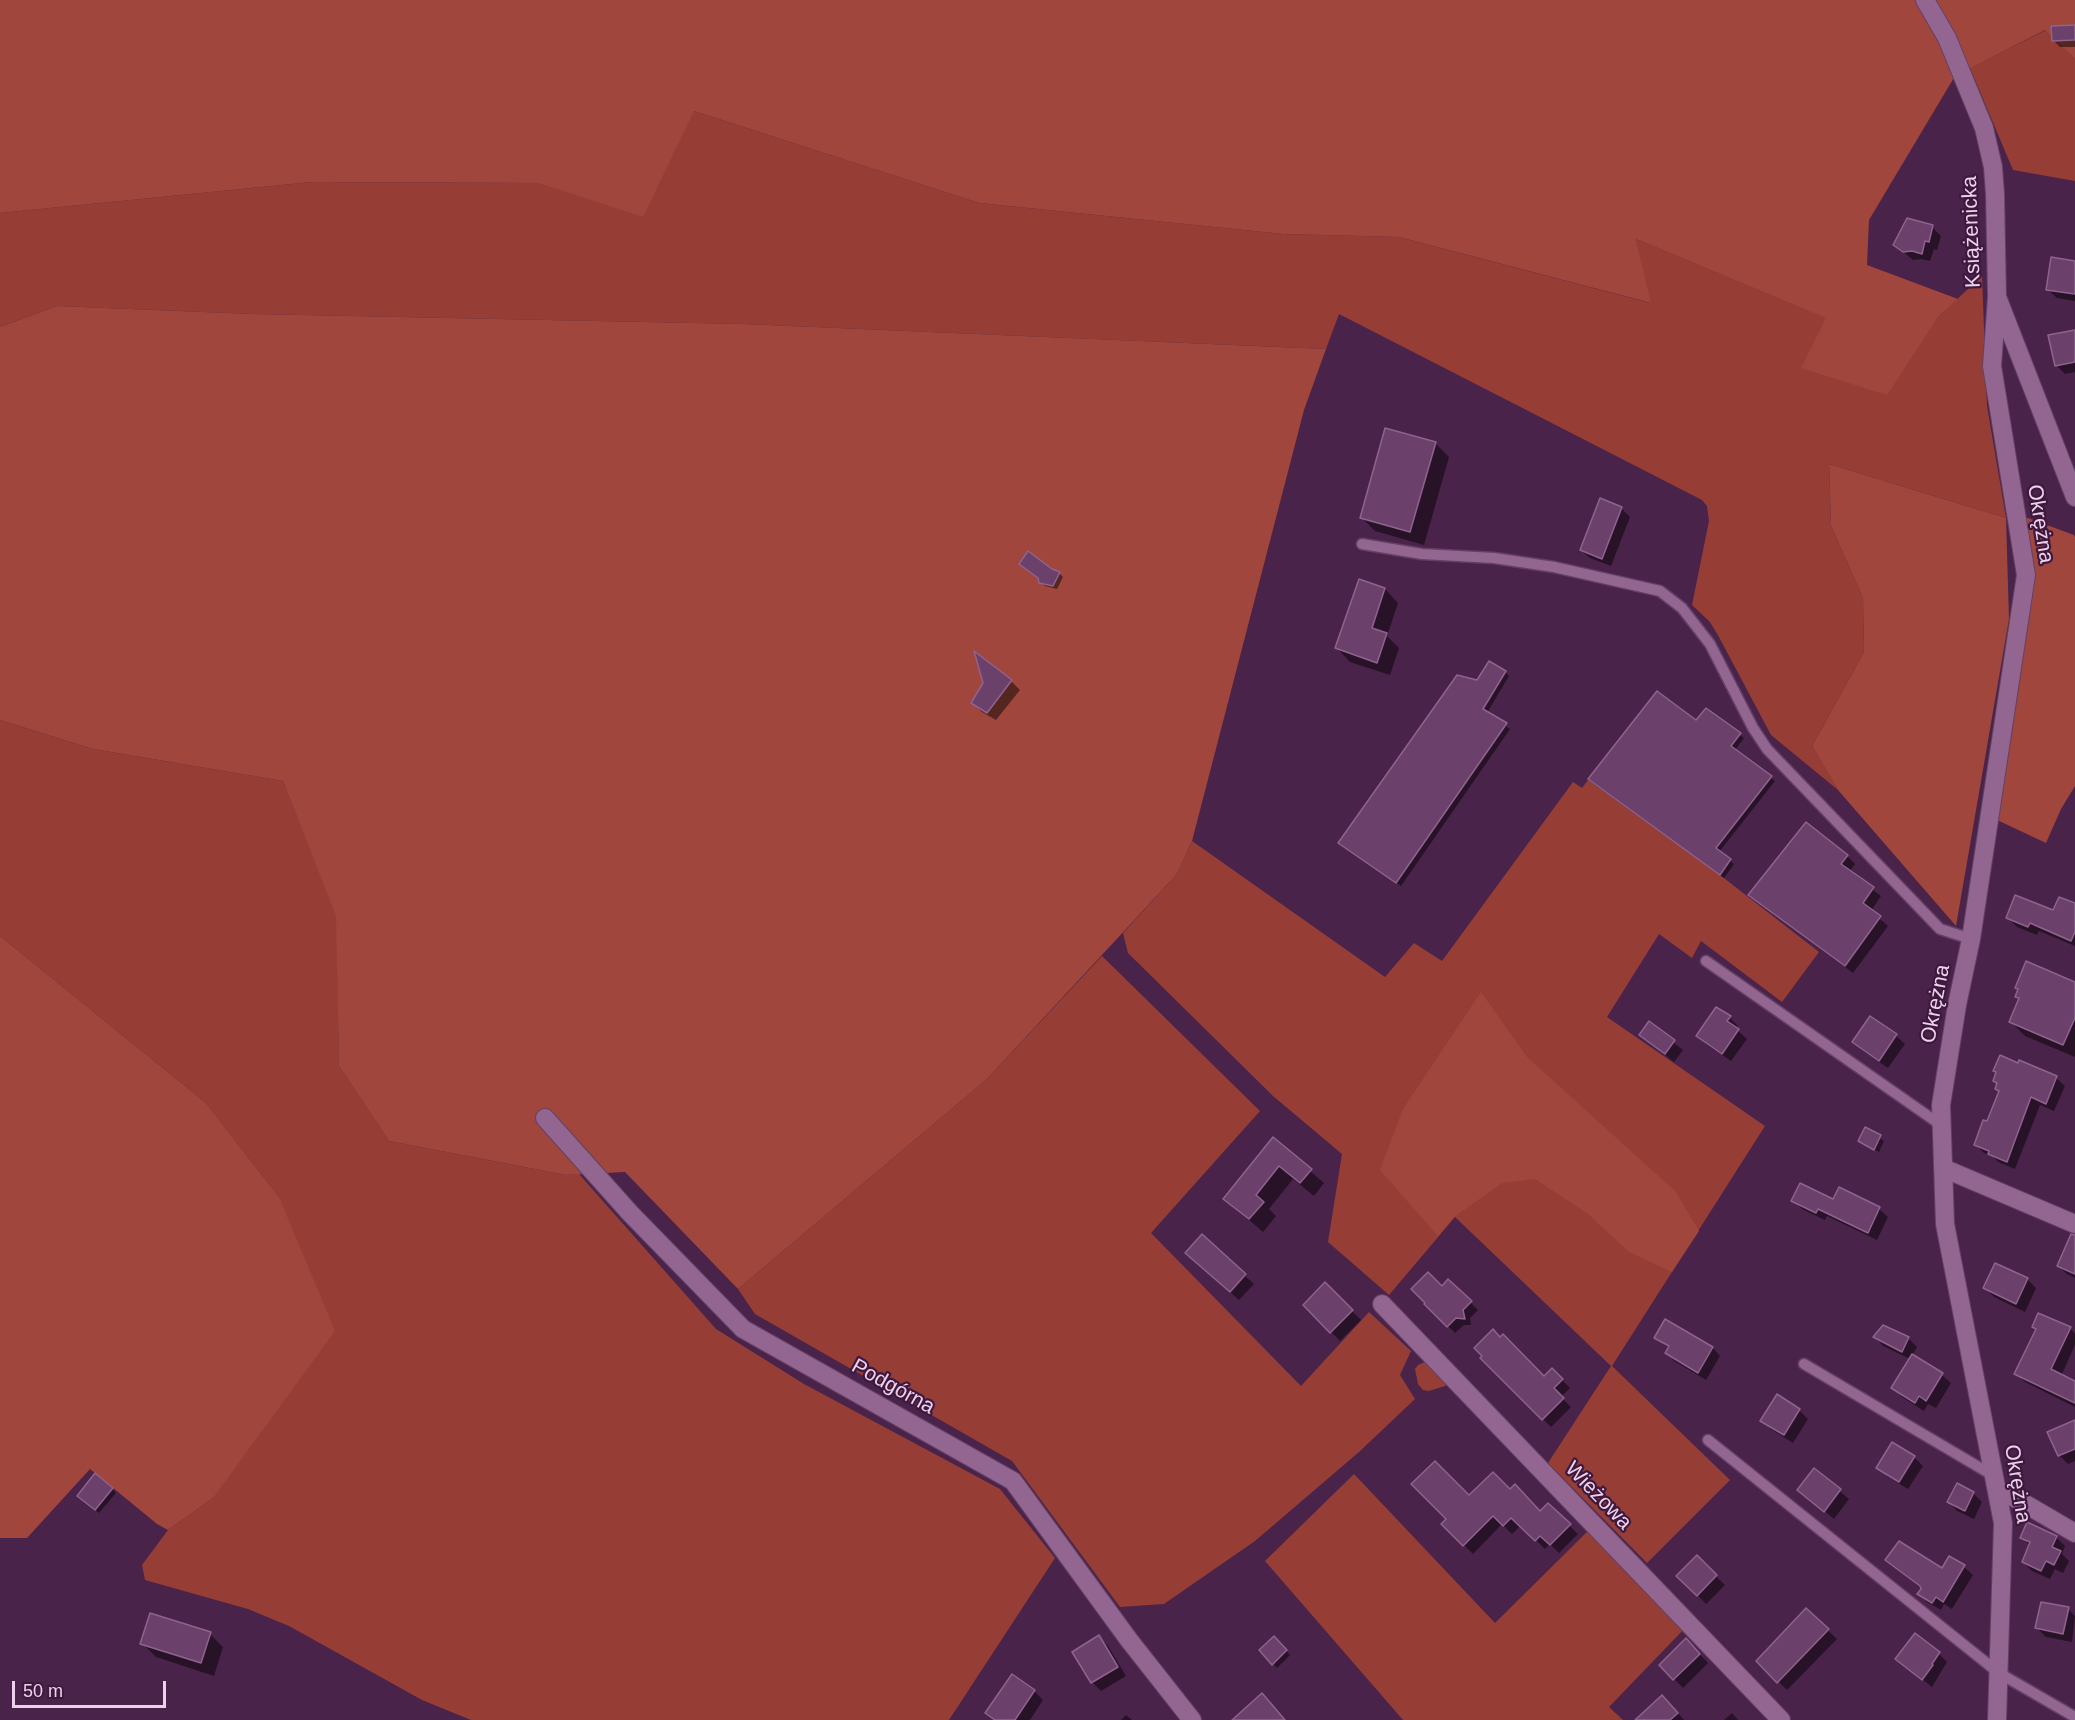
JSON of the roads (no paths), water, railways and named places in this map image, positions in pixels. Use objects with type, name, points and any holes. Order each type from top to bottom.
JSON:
[{"type":"street","name":"Książenicka","points":[[1925,0],[1947,38],[1984,128],[1993,167],[1997,297],[2075,497]]},
{"type":"street","name":"Okrężna","points":[[1997,297],[1992,366],[2026,575],[1971,939],[1941,1105],[1944,1224],[2004,1523],[1997,1720]]},
{"type":"street","points":[[1992,348],[2007,348],[2019,353]]},
{"type":"street","name":"Podgórna","points":[[545,1118],[630,1213],[743,1329],[1013,1481],[1129,1640],[1192,1720]]},
{"type":"street","points":[[1943,1168],[2075,1224]]},
{"type":"street","name":"Wieżowa","points":[[1382,1304],[1781,1720]]},
{"type":"street","points":[[1996,1483],[2015,1498],[2075,1533]]},
{"type":"lane","points":[[1362,544],[1422,554],[1494,558],[1554,567],[1660,591],[1682,608],[1710,644],[1753,728],[1767,749],[1940,929],[1971,939]]},
{"type":"lane","points":[[1706,961],[1941,1125]]},
{"type":"lane","points":[[1804,1364],[1996,1483]]},
{"type":"lane","points":[[1708,1440],[1999,1673],[2075,1717]]}]
